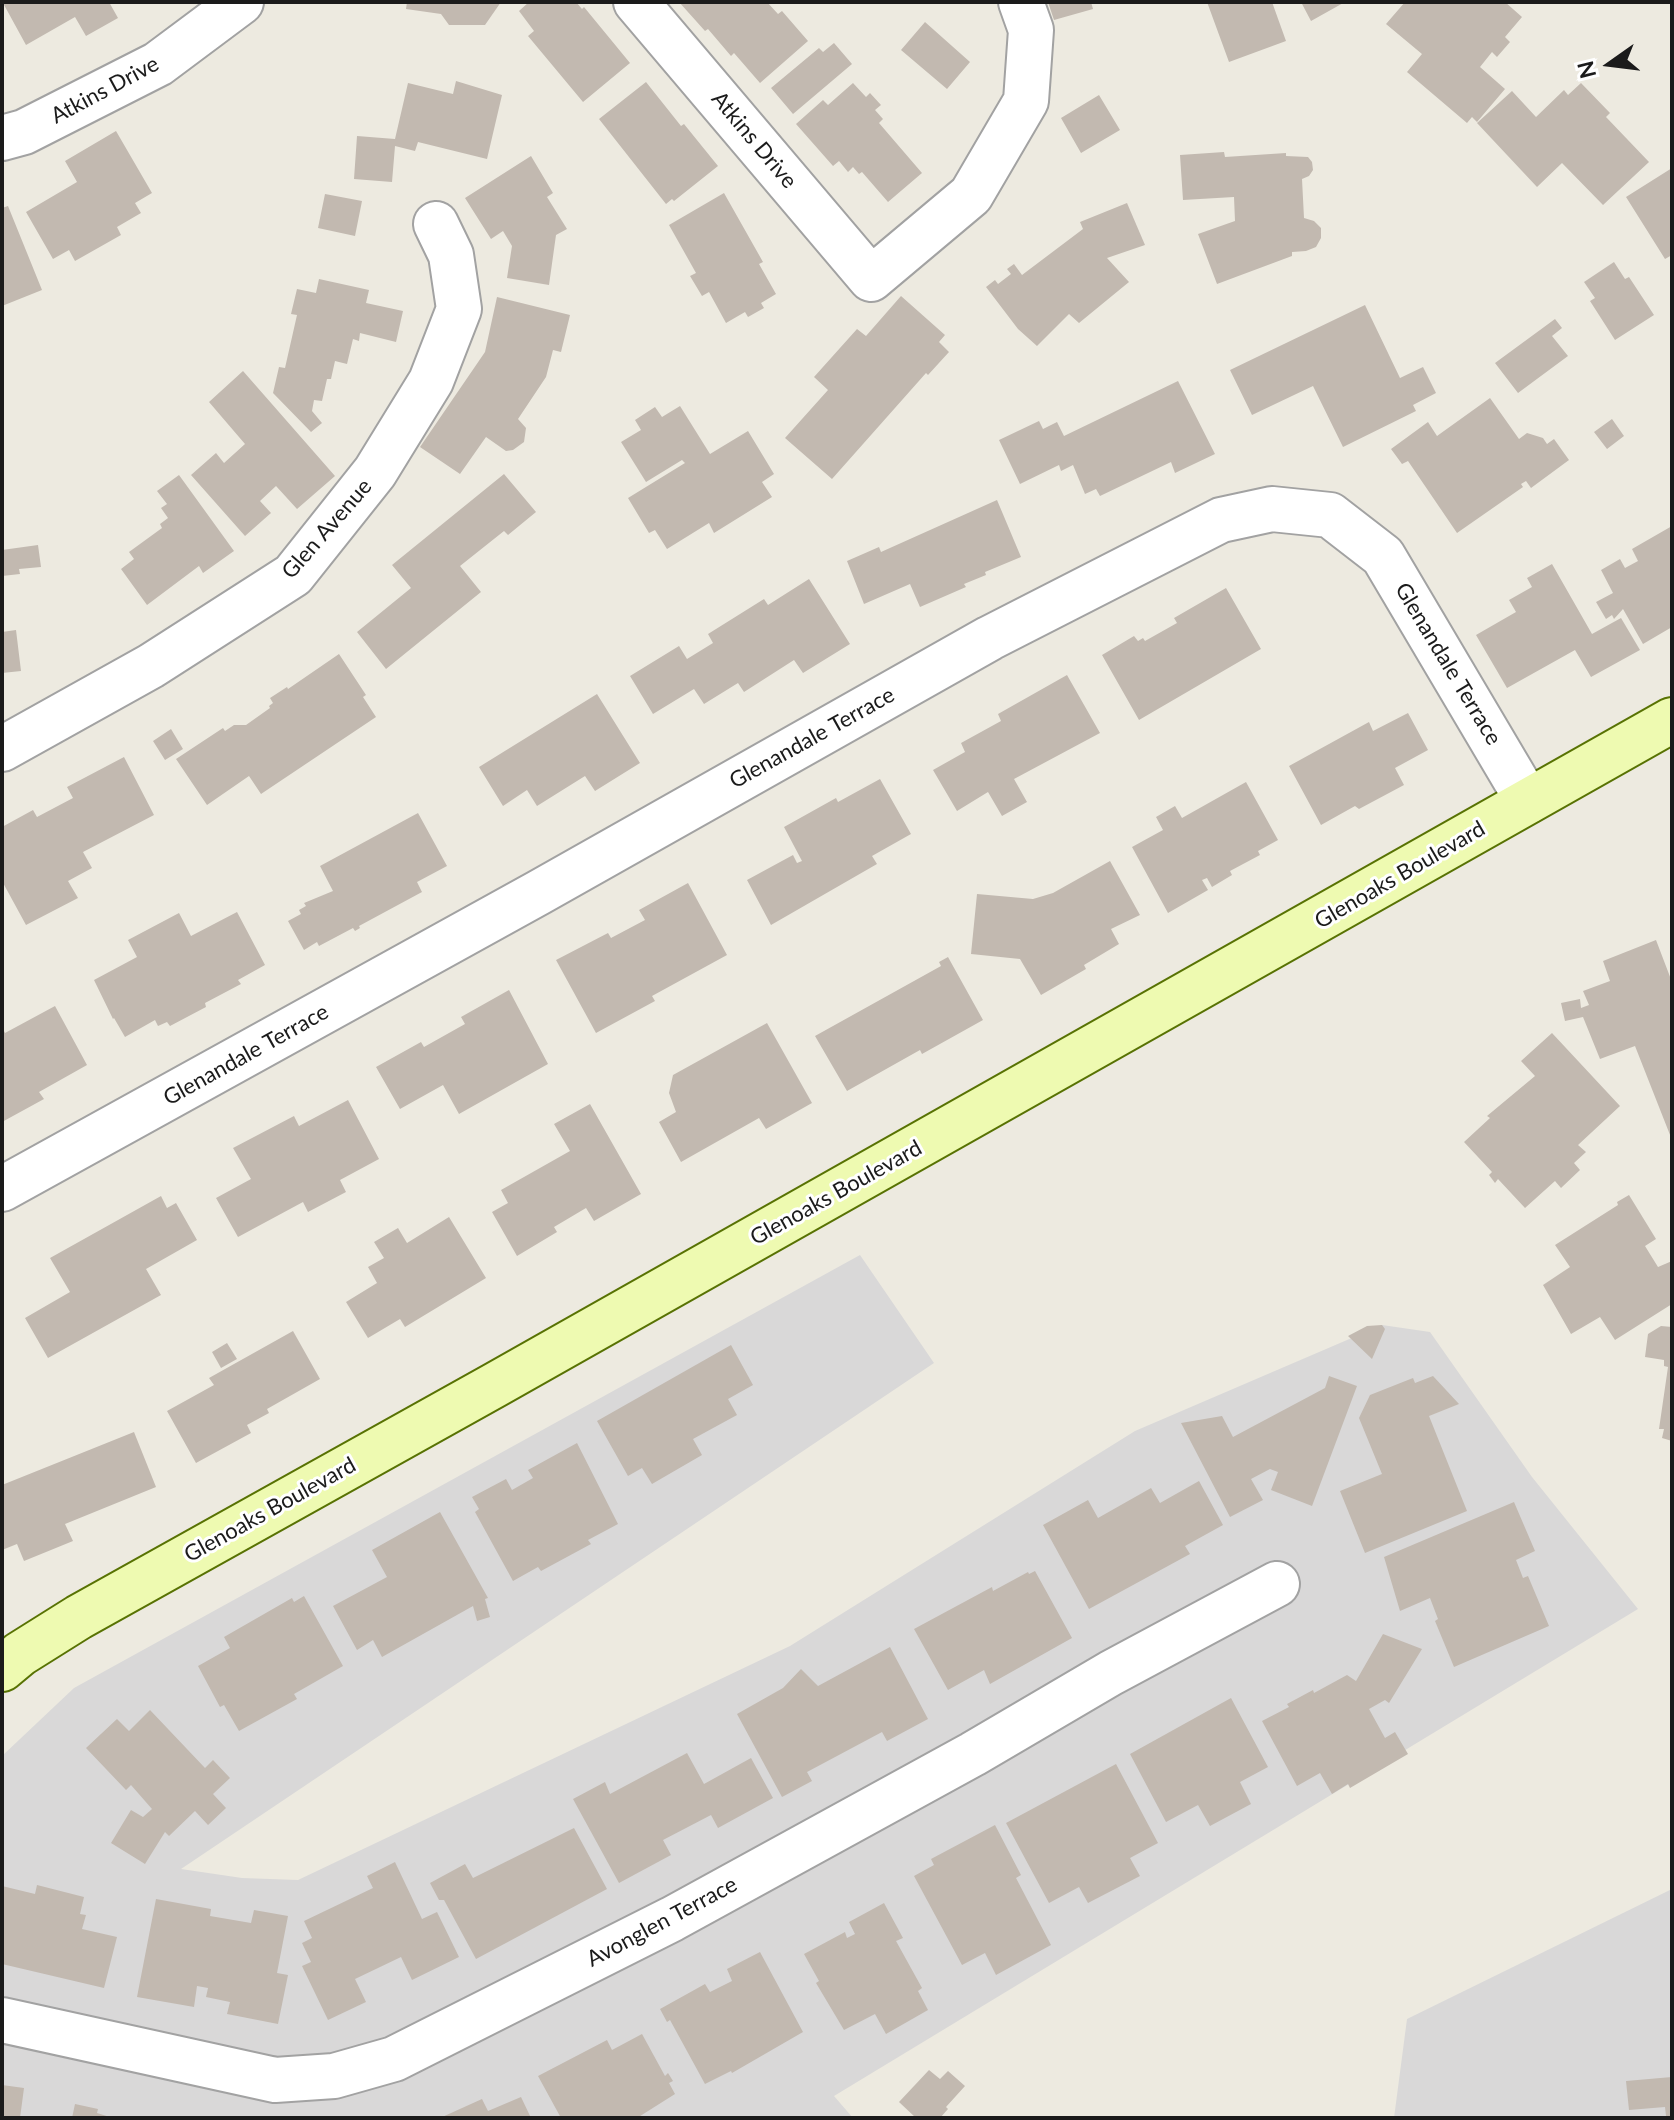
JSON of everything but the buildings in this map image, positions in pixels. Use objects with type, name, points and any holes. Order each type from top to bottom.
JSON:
[{"type":"street","name":"Atkins Drive","points":[[2,138],[24,132],[158,64],[241,2]]},
{"type":"street","name":"Atkins Drive","points":[[636,2],[871,279],[971,195],[1026,101],[1031,30],[1021,2]]},
{"type":"street","name":"Glen Avenue","points":[[2,749],[151,666],[293,575],[375,472],[431,381],[459,309],[451,255],[436,224]]},
{"type":"street","name":"Glenandale Terrace","points":[[2,1189],[525,901],[990,638],[1221,520],[1272,509],[1330,515],[1383,556],[1528,801]]},
{"type":"street","name":"Glenoaks Boulevard","points":[[2,1669],[79,1617],[1672,720]]},
{"type":"street","name":"Avonglen Terrace","points":[[2,2020],[275,2080],[334,2076],[394,2059],[672,1919],[960,1762],[1111,1673],[1277,1584]]},
{"type":"shaded area","points":[[860,1255],[934,1363],[181,1869],[242,1878],[298,1880],[790,1646],[1135,1431],[1382,1325],[1430,1332],[1532,1477],[1638,1609],[834,2096],[853,2118],[2,2118],[2,1756],[74,1688]]},
{"type":"shaded area","points":[[1672,1889],[1672,2118],[1394,2118],[1407,2019]]}]
